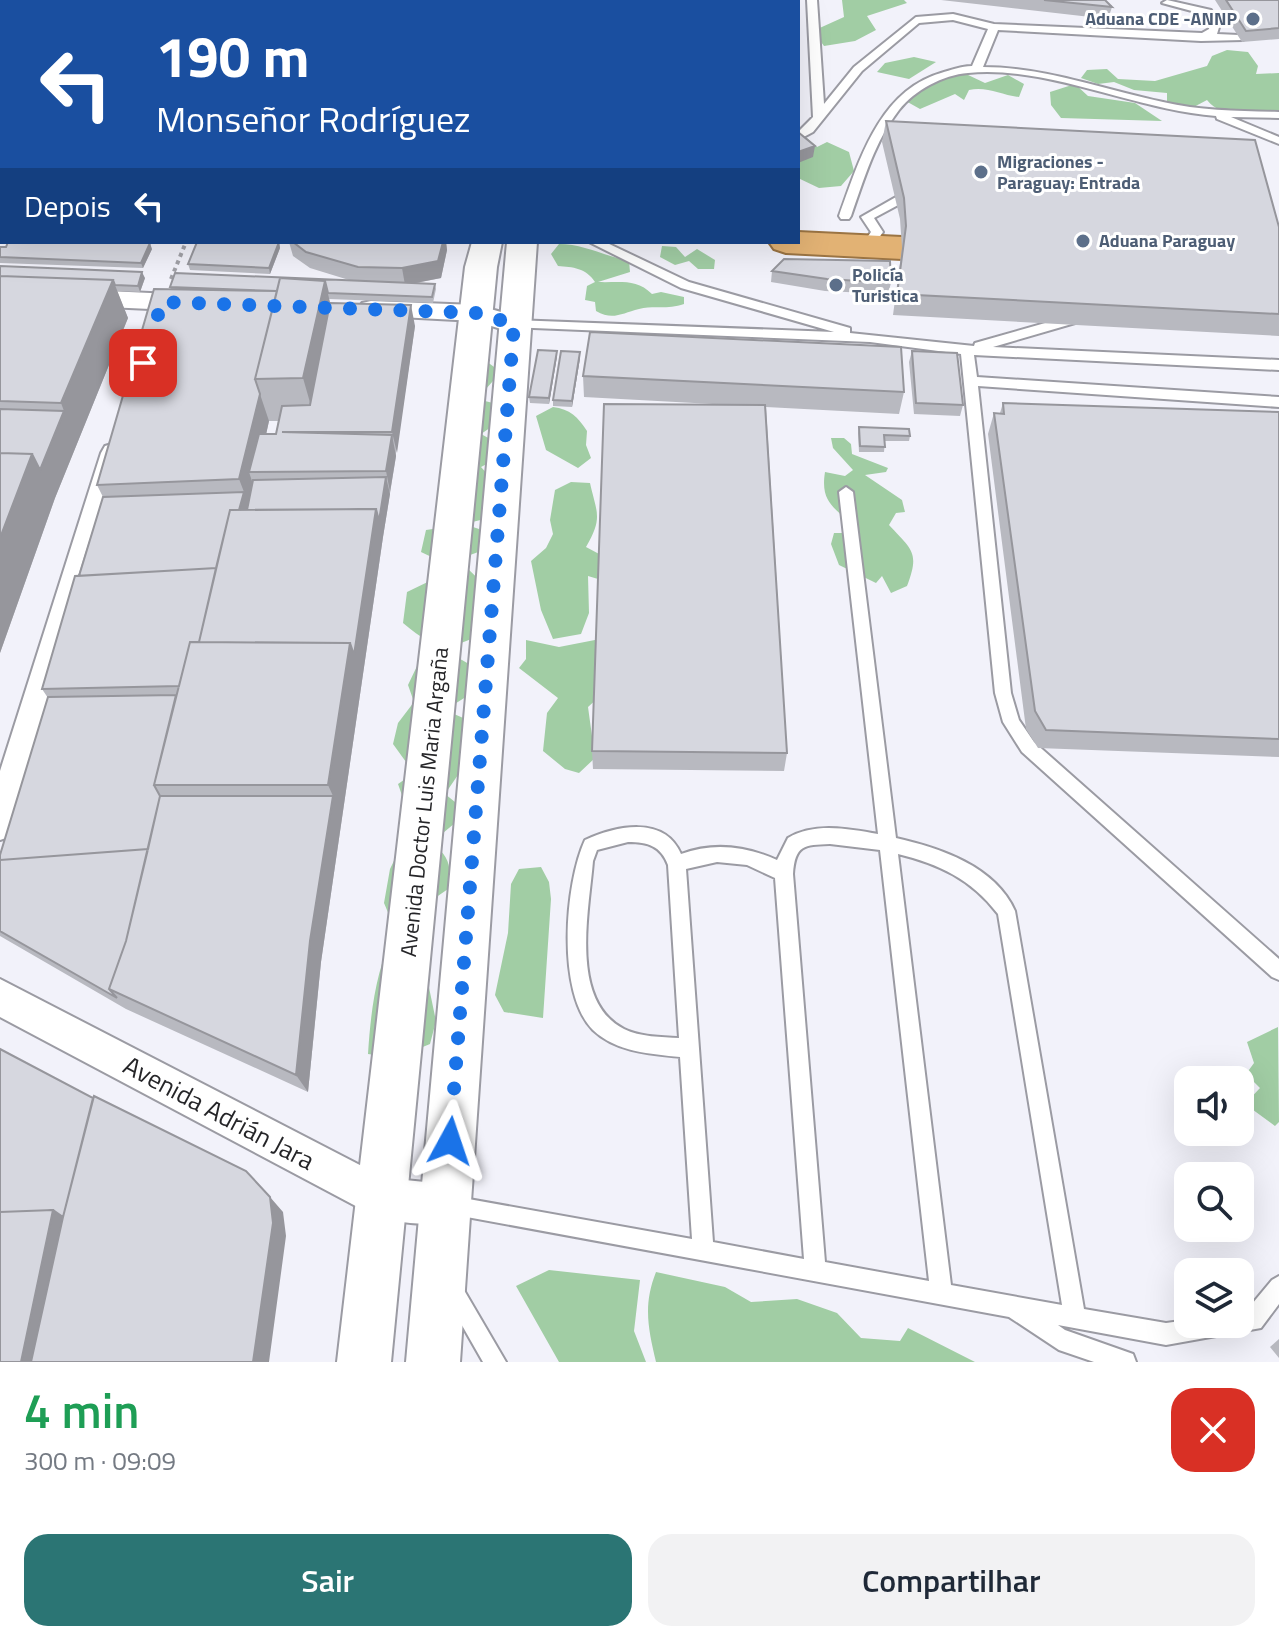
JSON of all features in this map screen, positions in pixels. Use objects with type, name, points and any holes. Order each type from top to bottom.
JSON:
[{"type":"highway","points":[[800,214],[860,227]]},
{"type":"highway","points":[[800,239],[899,223]]},
{"type":"street","name":"Avenida Doctor Luis Maria Argaña","points":[[433,1362],[445,1204],[495,318],[487,244]]},
{"type":"street","name":"Avenida Doctor Luis Maria Argaña","points":[[364,1362],[381,1198],[495,318],[521,244]]},
{"type":"street","points":[[0,294],[225,304]]},
{"type":"street","points":[[153,333],[162,302]]},
{"type":"street","points":[[350,309],[495,318]]},
{"type":"street","points":[[0,825],[124,424]]},
{"type":"street","name":"Avenida Adrián Jara","points":[[0,997],[381,1198],[445,1204]]},
{"type":"lane","points":[[812,0],[819,117]]},
{"type":"lane","points":[[953,17],[954,0]]},
{"type":"lane","points":[[1167,3],[1207,12],[1215,24],[1214,31],[1201,38]]},
{"type":"lane","points":[[800,136],[809,130],[858,69],[916,20],[953,17],[994,27],[1239,38]]},
{"type":"lane","points":[[977,67],[994,27]]},
{"type":"lane","points":[[899,223],[860,227],[866,148],[885,118],[918,88],[945,73],[977,67],[1021,70],[1167,107],[1279,115]]},
{"type":"lane","points":[[1209,112],[1279,141]]},
{"type":"lane","points":[[599,244],[685,285],[870,338]]},
{"type":"lane","points":[[967,350],[1089,315]]},
{"type":"lane","points":[[495,318],[870,338],[967,350],[1279,365]]},
{"type":"lane","points":[[967,350],[1003,693],[1011,722],[1028,747],[1279,971]]},
{"type":"lane","points":[[970,381],[1279,402]]},
{"type":"lane","points":[[846,492],[941,1292]]},
{"type":"lane","points":[[691,1049],[619,1036],[590,1008],[577,967],[584,861],[591,845],[610,836],[637,834],[655,837],[674,851],[691,1049],[703,1249]]},
{"type":"lane","points":[[815,1269],[784,874],[789,848],[799,840],[817,837],[887,841],[955,865],[993,893],[1006,911],[1074,1315]]},
{"type":"lane","points":[[677,865],[694,856],[740,857],[764,860],[784,874]]},
{"type":"lane","points":[[445,1204],[1166,1334],[1174,1333]]},
{"type":"lane","points":[[441,1270],[495,1362]]},
{"type":"lane","points":[[1254,1319],[1279,1287]]},
{"type":"lane","points":[[1010,1304],[1059,1339],[1125,1362]]},
{"type":"path","points":[[162,302],[185,244]]},
{"type":"green space","points":[[842,0],[904,0],[907,3],[867,16],[876,30],[855,41],[824,46],[813,31],[844,17]]},
{"type":"green space","points":[[1227,50],[1248,52],[1258,66],[1256,74],[1279,73],[1279,111],[1232,113],[1214,107],[1207,100],[1190,109],[1167,107],[1167,93],[1134,90],[1114,82],[1098,84],[1081,78],[1087,70],[1107,69],[1118,79],[1155,81],[1207,66],[1212,56]]},
{"type":"green space","points":[[914,57],[936,62],[909,79],[877,72],[885,63]]},
{"type":"green space","points":[[945,73],[966,74],[985,83],[1008,75],[1024,84],[1019,97],[976,89],[969,90],[964,100],[955,94],[920,109],[904,100]]},
{"type":"green space","points":[[1075,84],[1088,96],[1135,103],[1162,121],[1061,118],[1051,105],[1050,92]]},
{"type":"green space","points":[[800,132],[817,147],[827,142],[849,152],[854,171],[841,186],[819,188],[800,179]]},
{"type":"green space","points":[[559,244],[629,261],[630,272],[598,282],[633,283],[652,294],[661,292],[684,297],[684,304],[645,308],[618,315],[602,314],[596,311],[595,302],[585,300],[587,286],[595,282],[591,277],[579,269],[558,266],[551,254]]},
{"type":"green space","points":[[662,246],[676,247],[685,257],[697,249],[715,260],[714,269],[698,269],[689,261],[675,265],[660,257]]},
{"type":"green space","points":[[479,356],[501,372],[477,399],[497,404],[503,419],[481,434],[492,440],[502,456],[481,467],[490,477],[493,517],[464,524],[479,529],[484,550],[470,555],[465,566],[500,600],[487,631],[462,643],[443,646],[425,639],[403,623],[407,592],[438,577],[440,561],[421,552],[426,530],[460,525]]},
{"type":"green space","points":[[553,407],[573,414],[587,431],[586,445],[591,458],[578,468],[546,450],[536,416]]},
{"type":"green space","points":[[831,438],[844,438],[851,444],[852,454],[888,468],[886,472],[865,475],[902,500],[905,512],[896,513],[889,525],[912,552],[913,566],[907,586],[891,593],[882,576],[876,583],[839,565],[831,544],[834,533],[855,533],[828,501],[825,472],[845,476],[853,470],[833,448]]},
{"type":"green space","points":[[571,482],[590,483],[597,522],[586,547],[601,555],[598,579],[588,576],[589,613],[581,634],[553,639],[541,610],[531,561],[546,548],[553,534],[550,520],[555,490]]},
{"type":"green space","points":[[600,639],[599,697],[588,707],[595,758],[579,773],[565,769],[543,751],[547,713],[558,698],[519,668],[526,659],[526,640],[559,647]]},
{"type":"green space","points":[[450,653],[474,667],[469,695],[445,710],[470,721],[479,744],[445,794],[455,802],[455,823],[431,843],[446,858],[450,875],[448,889],[422,907],[427,978],[436,1021],[430,1044],[396,1058],[368,1054],[376,990],[395,929],[384,903],[390,869],[407,834],[409,815],[398,784],[414,773],[393,744],[398,723],[414,702],[408,685],[418,664]]},
{"type":"green space","points":[[541,867],[549,882],[551,899],[543,1018],[504,1012],[495,995],[508,933],[511,884],[519,869]]},
{"type":"green space","points":[[1278,1027],[1279,1122],[1275,1126],[1254,1111],[1254,1094],[1260,1088],[1254,1082],[1254,1063],[1247,1042]]},
{"type":"green space","points":[[549,1270],[640,1280],[634,1331],[646,1362],[559,1362],[516,1286]]},
{"type":"green space","points":[[656,1272],[725,1287],[751,1302],[797,1299],[837,1313],[861,1338],[900,1341],[908,1328],[975,1362],[656,1362],[648,1317],[649,1295]]},
{"type":"building","points":[[1044,0],[1105,0],[1112,7]]},
{"type":"building","name":"Aduana CDE -ANNP","points":[[1226,0],[1279,0],[1279,28],[1246,31]]},
{"type":"building","name":"Aduana Paraguay","points":[[886,121],[1255,140],[1279,227],[1279,314],[897,294],[906,226],[904,198]]},
{"type":"building","points":[[800,134],[815,146],[800,151]]},
{"type":"building","points":[[7,244],[150,244],[141,263],[0,257],[0,247]]},
{"type":"building","points":[[196,244],[278,244],[269,268],[188,264]]},
{"type":"building","points":[[296,244],[442,244],[438,261],[402,268],[358,267],[306,252]]},
{"type":"building","points":[[784,259],[890,261],[891,283],[827,279],[772,271]]},
{"type":"building","points":[[0,266],[142,272],[138,286],[115,285],[113,280],[0,276]]},
{"type":"building","points":[[175,273],[435,284],[432,297],[328,293],[325,281],[280,278],[277,291],[170,287]]},
{"type":"building","points":[[0,276],[113,280],[61,403],[0,401]]},
{"type":"building","points":[[280,278],[325,281],[303,378],[255,379]]},
{"type":"building","points":[[154,289],[277,291],[255,379],[260,394],[239,479],[97,485]]},
{"type":"building","points":[[330,303],[411,305],[392,432],[282,432],[392,435],[386,471],[249,472],[259,434],[276,434],[282,406],[310,405]]},
{"type":"building","points":[[590,332],[901,347],[904,392],[583,376]]},
{"type":"building","points":[[538,350],[557,351],[549,398],[529,397]]},
{"type":"building","points":[[561,351],[580,352],[572,401],[553,400]]},
{"type":"building","points":[[912,351],[957,353],[963,405],[916,403]]},
{"type":"building","points":[[1003,403],[1279,412],[1279,739],[1046,730],[1035,711],[994,413],[1004,414]]},
{"type":"building","points":[[604,404],[765,405],[787,753],[592,751]]},
{"type":"building","points":[[0,409],[64,411],[40,470],[32,454],[0,453]]},
{"type":"building","points":[[859,427],[909,429],[910,436],[884,435],[885,447],[860,446]]},
{"type":"building","points":[[0,453],[32,454],[0,538]]},
{"type":"building","points":[[386,477],[379,521],[376,509],[247,510],[253,480]]},
{"type":"building","points":[[244,492],[239,510],[230,510],[216,568],[79,576],[103,497]]},
{"type":"building","points":[[376,509],[354,655],[350,643],[199,642],[230,510]]},
{"type":"building","points":[[216,568],[199,642],[190,642],[179,686],[42,689],[75,576]]},
{"type":"building","points":[[190,642],[350,643],[328,785],[154,785]]},
{"type":"building","points":[[176,695],[154,785],[160,796],[148,849],[0,860],[48,697]]},
{"type":"building","points":[[160,796],[333,796],[310,941],[296,1075],[109,989],[126,941]]},
{"type":"building","points":[[148,849],[126,941],[109,989],[117,998],[0,931],[0,860]]},
{"type":"building","points":[[0,1049],[93,1098],[63,1217],[53,1210],[0,1212]]},
{"type":"building","points":[[94,1096],[246,1171],[270,1197],[273,1223],[253,1362],[31,1362]]},
{"type":"building","points":[[53,1210],[21,1362],[0,1362],[0,1212]]},
{"type":"place","name":"Aduana CDE -ANNP","points":[[1253,19]]},
{"type":"place","name":"Migraciones - Paraguay: Entrada","points":[[981,172]]},
{"type":"place","name":"Aduana Paraguay","points":[[1083,241]]},
{"type":"place","name":"Policía Turistica","points":[[836,285]]},
{"type":"route","points":[[143,363],[162,302],[476,313],[514,324],[450,1141]]}]
